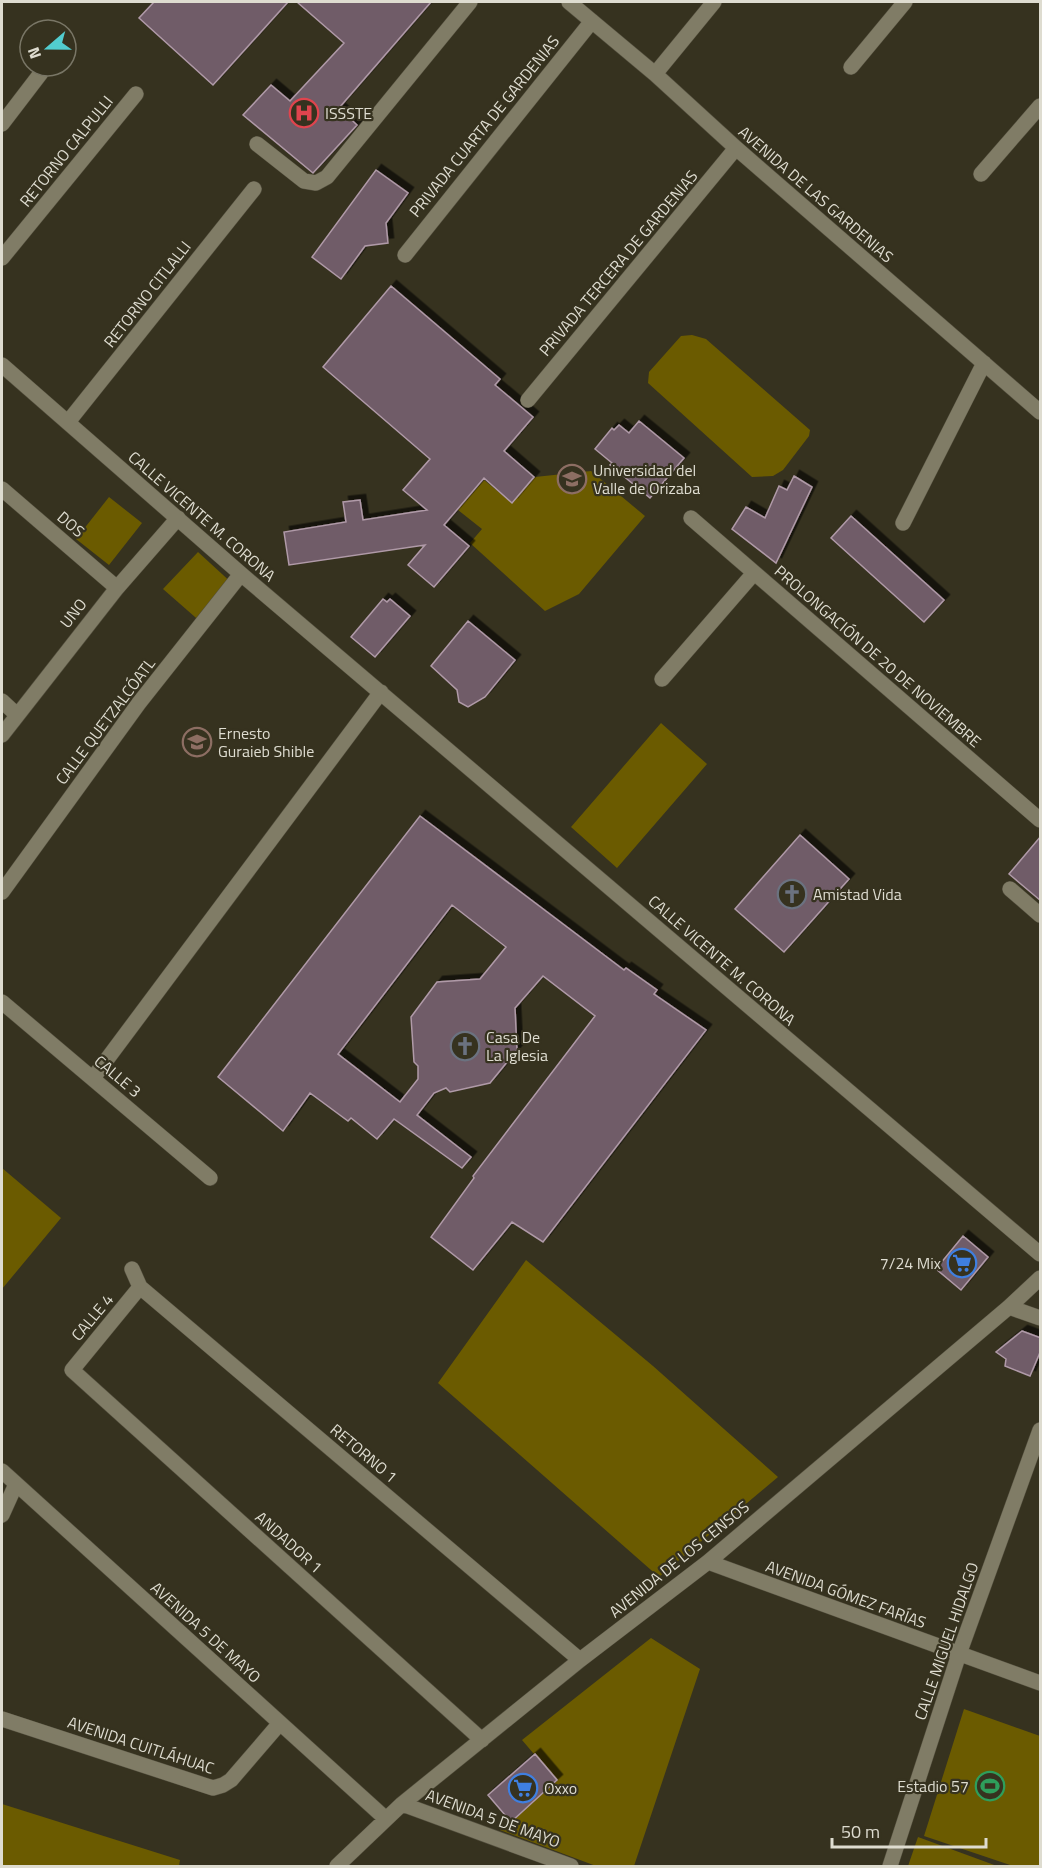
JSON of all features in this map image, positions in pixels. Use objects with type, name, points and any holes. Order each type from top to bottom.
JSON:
[{"type":"street","points":[[257,144],[304,181],[316,183],[327,177],[470,2]]},
{"type":"street","name":"AVENIDA DE LAS GARDENIAS","points":[[569,2],[655,74],[736,148],[1041,412]]},
{"type":"street","points":[[655,74],[714,2]]},
{"type":"street","points":[[851,67],[905,2]]},
{"type":"street","name":"PRIVADA CUARTA DE GARDENIAS","points":[[405,255],[592,21]]},
{"type":"street","points":[[2,124],[37,78]]},
{"type":"street","name":"RETORNO CALPULLI","points":[[2,258],[136,94]]},
{"type":"street","points":[[981,174],[1041,106]]},
{"type":"street","name":"PRIVADA TERCERA DE GARDENIAS","points":[[528,400],[736,148]]},
{"type":"street","name":"RETORNO CITLALLI","points":[[68,422],[254,189]]},
{"type":"street","points":[[903,523],[984,363]]},
{"type":"street","name":"CALLE VICENTE M. CORONA","points":[[2,365],[241,574],[1041,1254]]},
{"type":"street","name":"DOS","points":[[2,489],[117,588]]},
{"type":"street","name":"UNO","points":[[2,735],[117,588],[178,518]]},
{"type":"street","name":"PROLONGACIÓN DE 20 DE NOVIEMBRE","points":[[692,518],[1041,820]]},
{"type":"street","points":[[662,679],[754,573]]},
{"type":"street","name":"CALLE QUETZALCÓATL","points":[[2,892],[139,703],[241,574]]},
{"type":"street","points":[[93,1078],[381,692]]},
{"type":"street","points":[[2,702],[17,715]]},
{"type":"street","points":[[1010,889],[1041,915]]},
{"type":"street","name":"CALLE 3","points":[[2,1002],[210,1178]]},
{"type":"street","name":"RETORNO 1","points":[[132,1269],[140,1287],[580,1660]]},
{"type":"street","name":"AVENIDA DE LOS CENSOS","points":[[337,1866],[402,1804],[580,1660],[708,1562],[1041,1278]]},
{"type":"street","name":"CALLE 4","points":[[72,1370],[140,1287]]},
{"type":"street","points":[[1009,1307],[1041,1318]]},
{"type":"street","name":"ANDADOR 1","points":[[72,1370],[482,1740]]},
{"type":"street","name":"CALLE MIGUEL HIDALGO","points":[[890,1866],[959,1654],[1041,1430]]},
{"type":"street","name":"AVENIDA 5 DE MAYO","points":[[2,1471],[386,1819]]},
{"type":"street","points":[[2,1515],[16,1484]]},
{"type":"street","name":"AVENIDA GÓMEZ FARÍAS","points":[[708,1562],[1041,1683]]},
{"type":"street","name":"AVENIDA CUITLÁHUAC","points":[[2,1719],[213,1788],[231,1780],[280,1723]]},
{"type":"street","name":"AVENIDA 5 DE MAYO","points":[[402,1804],[571,1866]]},
{"type":"shaded area","points":[[692,335],[706,339],[810,430],[809,436],[783,470],[773,476],[752,477],[648,383],[649,372],[681,336]]},
{"type":"shaded area","points":[[591,471],[645,516],[579,594],[545,611],[470,543],[482,529],[458,510],[484,480],[512,503],[535,477]]},
{"type":"shaded area","points":[[109,497],[142,523],[109,565],[76,539]]},
{"type":"shaded area","points":[[198,552],[234,585],[203,624],[163,589]]},
{"type":"shaded area","points":[[661,723],[707,764],[617,868],[571,827]]},
{"type":"shaded area","points":[[2,1168],[61,1218],[2,1289]]},
{"type":"shaded area","points":[[526,1260],[653,1366],[778,1477],[659,1577],[438,1383]]},
{"type":"shaded area","points":[[651,1638],[700,1669],[634,1866],[596,1866],[500,1830],[557,1781],[522,1740]]},
{"type":"shaded area","name":"Estadio 57","points":[[964,1709],[1040,1736],[1040,1866],[1013,1866],[924,1836]]},
{"type":"shaded area","points":[[2,1804],[180,1860],[179,1866],[2,1866]]},
{"type":"shaded area","points":[[918,1837],[997,1866],[908,1866]]},
{"type":"building","points":[[154,2],[288,2],[213,85],[139,18]]},
{"type":"building","points":[[297,2],[431,2],[339,108],[357,125],[313,173],[243,115],[271,85],[290,101],[344,43]]},
{"type":"building","points":[[376,170],[408,193],[386,223],[388,243],[365,246],[341,279],[312,257]]},
{"type":"building","points":[[391,286],[500,379],[495,385],[533,417],[504,451],[534,477],[512,503],[484,478],[444,525],[469,546],[434,587],[408,565],[425,545],[289,565],[284,532],[346,522],[343,502],[360,500],[363,520],[427,510],[403,490],[430,459],[323,367]]},
{"type":"building","points":[[639,421],[684,458],[650,498],[610,465],[612,463],[595,449],[612,428],[614,430],[619,425],[629,433]]},
{"type":"building","points":[[794,476],[812,487],[776,563],[732,529],[746,507],[765,518],[779,486],[787,490]]},
{"type":"building","points":[[851,516],[944,600],[924,622],[831,538]]},
{"type":"building","points":[[383,599],[387,602],[390,599],[410,616],[375,657],[351,637]]},
{"type":"building","points":[[468,621],[515,660],[485,697],[468,707],[459,702],[457,690],[431,666]]},
{"type":"building","name":"Casa De La Iglesia","points":[[420,816],[624,970],[626,968],[657,990],[654,994],[706,1030],[543,1242],[512,1222],[473,1270],[431,1237],[474,1178],[473,1176],[595,1016],[543,976],[515,1008],[517,1050],[490,1083],[450,1092],[446,1088],[434,1093],[417,1115],[471,1157],[462,1168],[394,1119],[377,1139],[351,1118],[348,1121],[310,1093],[283,1131],[218,1077]],"holes":[[[452,905],[506,947],[480,979],[437,982],[411,1017],[414,1062],[418,1066],[418,1079],[400,1102],[338,1054]]]},
{"type":"building","name":"Amistad Vida","points":[[800,835],[849,879],[784,952],[735,909]]},
{"type":"building","points":[[1041,836],[1041,901],[1009,874]]},
{"type":"building","name":"7/24 Mix","points":[[963,1236],[988,1257],[961,1290],[936,1269]]},
{"type":"building","points":[[1022,1331],[1041,1338],[1041,1350],[1030,1376],[1005,1366],[1006,1359],[996,1352]]},
{"type":"building","name":"Oxxo","points":[[535,1754],[557,1780],[511,1822],[488,1795]]},
{"type":"place","name":"ISSSTE","points":[[304,113]]},
{"type":"place","name":"Universidad del Valle de Orizaba","points":[[572,479]]},
{"type":"place","name":"Ernesto Guraieb Shible","points":[[197,742]]},
{"type":"place","name":"Amistad Vida","points":[[792,894]]},
{"type":"place","name":"Casa De La Iglesia","points":[[465,1046]]},
{"type":"place","name":"7/24 Mix","points":[[962,1263]]},
{"type":"place","name":"Estadio 57","points":[[990,1786]]},
{"type":"place","name":"Oxxo","points":[[523,1788]]}]
